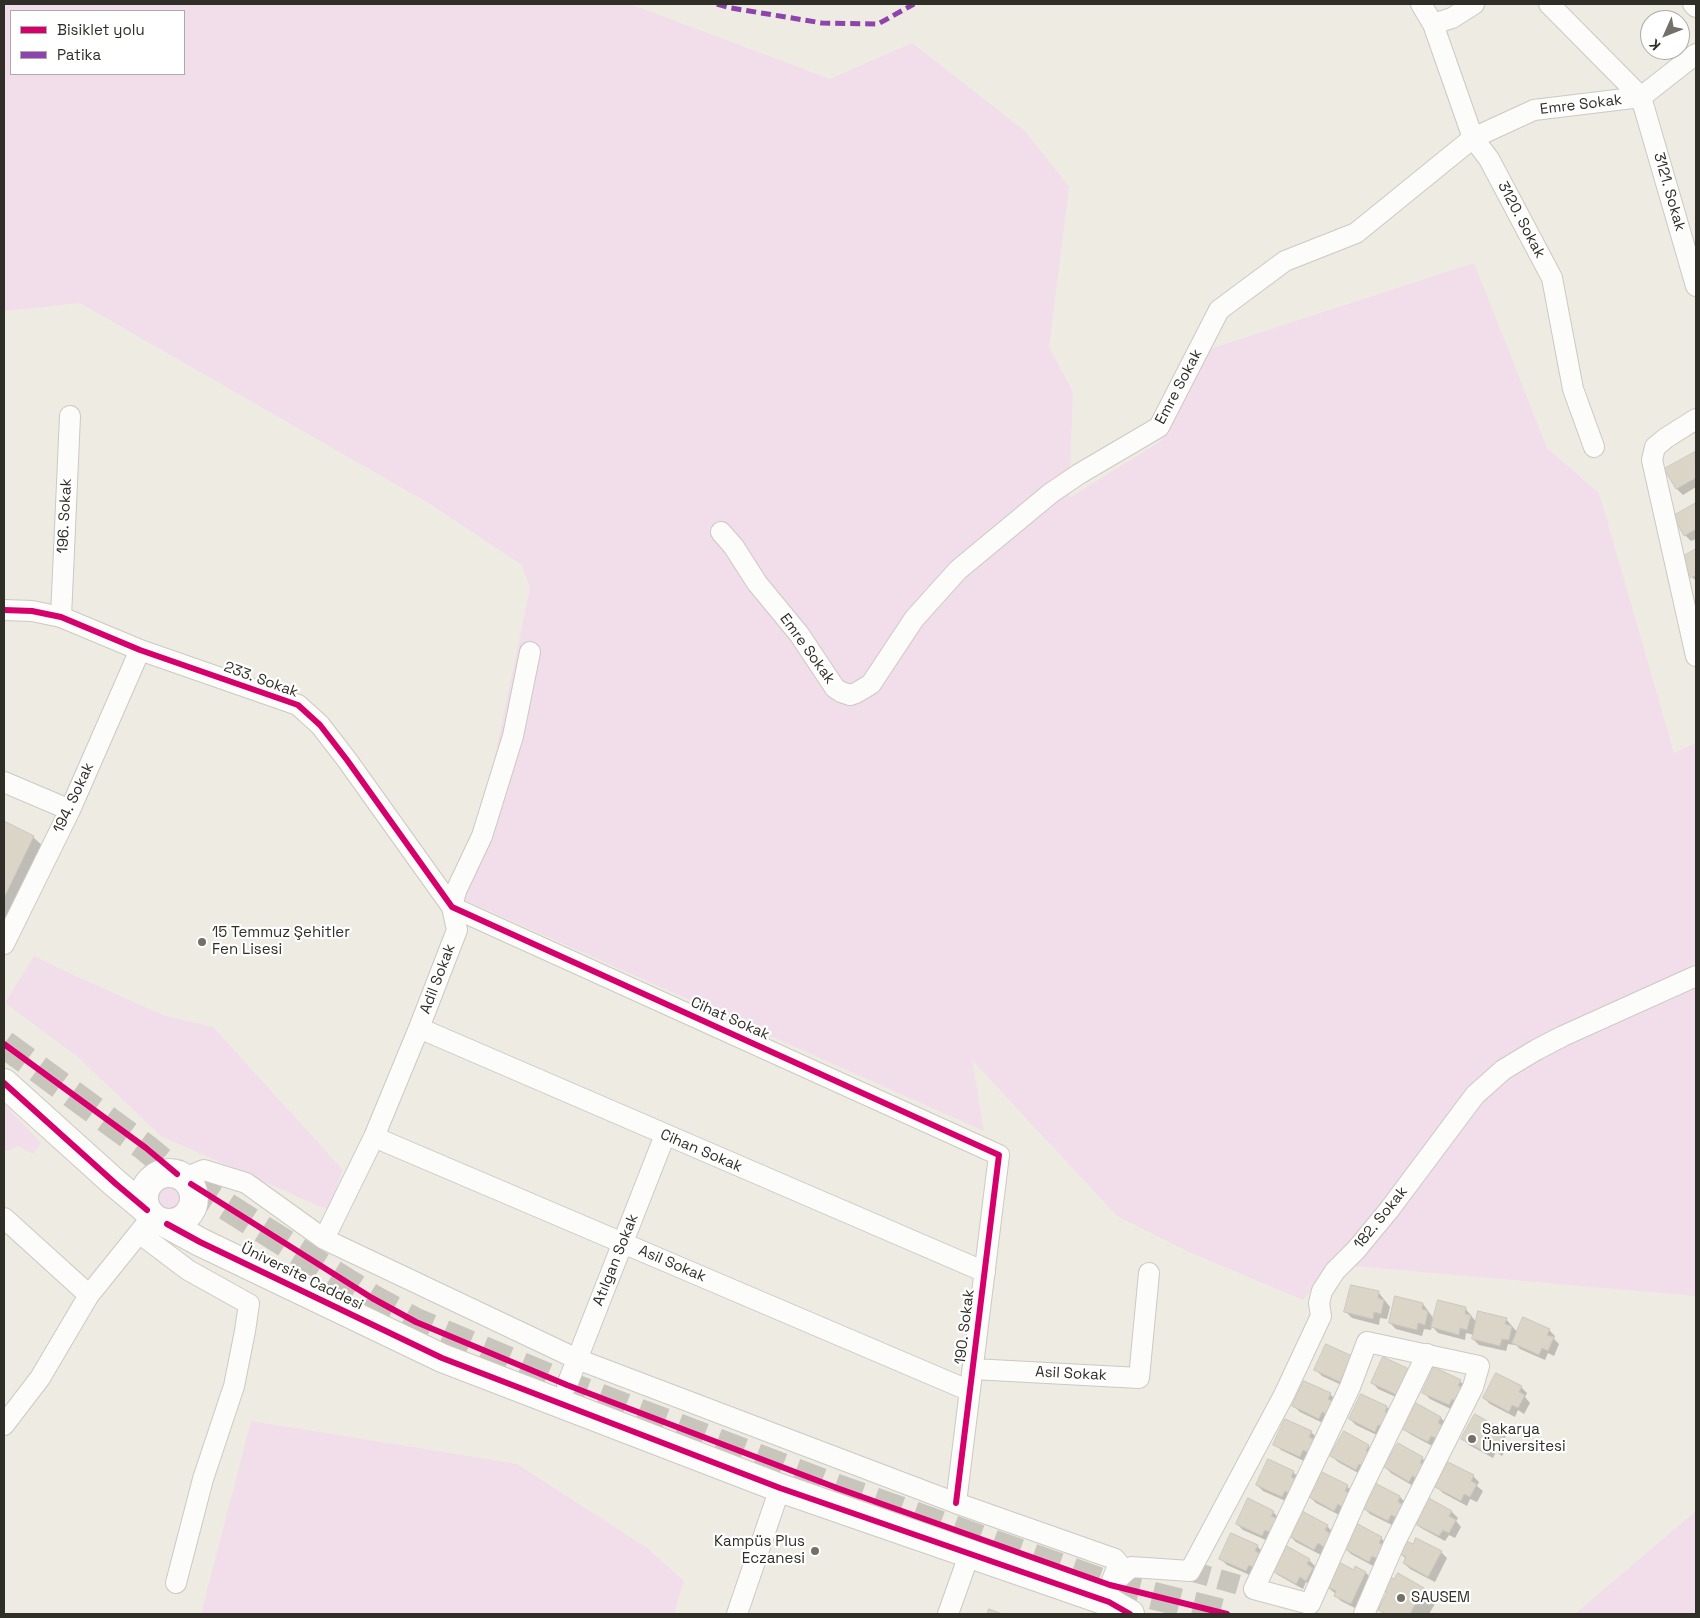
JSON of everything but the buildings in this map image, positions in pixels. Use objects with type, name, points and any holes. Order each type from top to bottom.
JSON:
[{"type":"street","name":"3120. Sokak","points":[[1421,4],[1433,24],[1473,138],[1489,159],[1552,278],[1573,389],[1594,447]]},
{"type":"street","points":[[1433,24],[1452,18],[1474,4]]},
{"type":"street","points":[[1549,4],[1641,97]]},
{"type":"street","points":[[1693,4],[1696,8]]},
{"type":"street","name":"Emre Sokak","points":[[721,532],[734,547],[757,583],[799,634],[835,688],[850,695],[856,694],[871,684],[914,619],[958,570],[1051,493],[1079,474],[1159,428],[1220,310],[1285,261],[1356,233],[1473,138],[1534,110],[1641,97],[1696,54]]},
{"type":"street","name":"3121. Sokak","points":[[1641,97],[1696,286]]},
{"type":"street","name":"196. Sokak","points":[[61,617],[70,416]]},
{"type":"street","points":[[1696,419],[1655,447],[1652,460],[1696,656]]},
{"type":"street","name":"233. Sokak","points":[[4,610],[32,611],[61,617],[140,650],[298,705],[320,724],[452,907]]},
{"type":"street","name":"194. Sokak","points":[[4,944],[70,810],[140,650]]},
{"type":"street","name":"Adil Sokak","points":[[324,1239],[374,1137],[457,930],[452,907],[456,891],[482,836],[491,809],[513,736],[530,652]]},
{"type":"street","points":[[4,782],[70,810]]},
{"type":"street","name":"Cihat Sokak","points":[[452,907],[999,1155]]},
{"type":"street","name":"182. Sokak","points":[[956,1503],[1115,1559],[1118,1564],[1110,1585],[1131,1567],[1190,1571],[1284,1394],[1321,1316],[1319,1303],[1322,1291],[1335,1271],[1356,1250],[1421,1168],[1475,1095],[1504,1070],[1536,1050],[1696,976]]},
{"type":"street","name":"Cihan Sokak","points":[[419,1028],[984,1272]]},
{"type":"street","name":"Üniversite Caddesi","points":[[4,1083],[116,1184],[151,1221],[200,1242],[442,1358],[780,1488],[1109,1602],[1130,1614]]},
{"type":"street","name":"Atılgan Sokak","points":[[567,1386],[666,1135]]},
{"type":"street","name":"Asil Sokak","points":[[374,1137],[970,1391]]},
{"type":"street","name":"190. Sokak","points":[[956,1503],[999,1155]]},
{"type":"street","points":[[185,1178],[204,1170],[246,1183],[324,1239],[578,1359],[956,1503]]},
{"type":"street","points":[[151,1221],[175,1223],[183,1220],[193,1208],[195,1200],[194,1191],[191,1184],[185,1178],[177,1174],[160,1174],[148,1185],[144,1193],[144,1202],[151,1221],[188,1270],[249,1304],[246,1331],[234,1386],[203,1479],[176,1583]]},
{"type":"street","points":[[4,1218],[89,1295]]},
{"type":"street","points":[[4,1425],[40,1378],[89,1295],[151,1221]]},
{"type":"street","name":"Asil Sokak","points":[[972,1369],[1139,1378],[1149,1273]]},
{"type":"street","points":[[1364,1614],[1394,1544],[1473,1387],[1479,1366],[1428,1354],[1367,1342],[1350,1387],[1254,1589],[1310,1604],[1358,1496],[1428,1354]]},
{"type":"street","points":[[737,1614],[780,1488]]},
{"type":"street","points":[[948,1614],[969,1555]]},
{"type":"shaded area","points":[[4,4],[630,4],[830,79],[912,43],[1025,131],[1069,187],[1049,347],[1073,392],[1069,498],[1161,441],[1210,349],[1474,263],[1547,448],[1599,493],[1674,753],[1696,743],[1696,962],[1689,966],[1696,970],[1696,1296],[1343,1265],[1338,1256],[1303,1300],[1189,1252],[1117,1216],[972,1060],[984,1131],[465,900],[530,588],[522,565],[430,504],[80,303],[4,311]]},
{"type":"shaded area","points":[[34,956],[165,1016],[213,1027],[343,1170],[328,1210],[161,1136],[78,1057],[5,1003]]},
{"type":"shaded area","points":[[4,1104],[41,1143],[33,1154],[18,1146],[4,1152]]},
{"type":"shaded area","points":[[171,1182],[181,1186],[185,1196],[181,1206],[171,1210],[161,1206],[157,1196],[161,1186]]},
{"type":"shaded area","points":[[251,1421],[517,1464],[647,1548],[684,1581],[674,1614],[201,1614]]},
{"type":"shaded area","points":[[1696,1511],[1696,1614],[1575,1614]]},
{"type":"tunnel","points":[[4,1044],[146,1148],[177,1174]]},
{"type":"tunnel","points":[[191,1184],[372,1298],[416,1322],[567,1385],[837,1488],[1110,1585],[1227,1614]]},
{"type":"tunnel","points":[[1190,1571],[1254,1589]]},
{"type":"marked path","points":[[717,4],[822,23],[878,24],[914,4]]},
{"type":"cycle path","points":[[4,610],[32,611],[61,617],[140,650],[298,705],[320,725],[347,760],[452,907],[999,1155],[956,1503]]},
{"type":"cycle path","points":[[4,1044],[146,1148],[177,1174]]},
{"type":"cycle path","points":[[4,1083],[147,1210]]},
{"type":"cycle path","points":[[191,1184],[372,1298],[416,1322],[567,1385],[837,1488],[1110,1585],[1227,1614]]},
{"type":"cycle path","points":[[167,1224],[200,1242],[442,1358],[780,1488],[1109,1602],[1130,1614]]},
{"type":"place","name":"15 Temmuz Şehitler Fen Lisesi","points":[[202,942]]},
{"type":"place","name":"Sakarya Üniversitesi","points":[[1472,1439]]},
{"type":"place","name":"Kampüs Plus Eczanesi","points":[[815,1551]]},
{"type":"place","name":"SAUSEM","points":[[1401,1598]]}]
